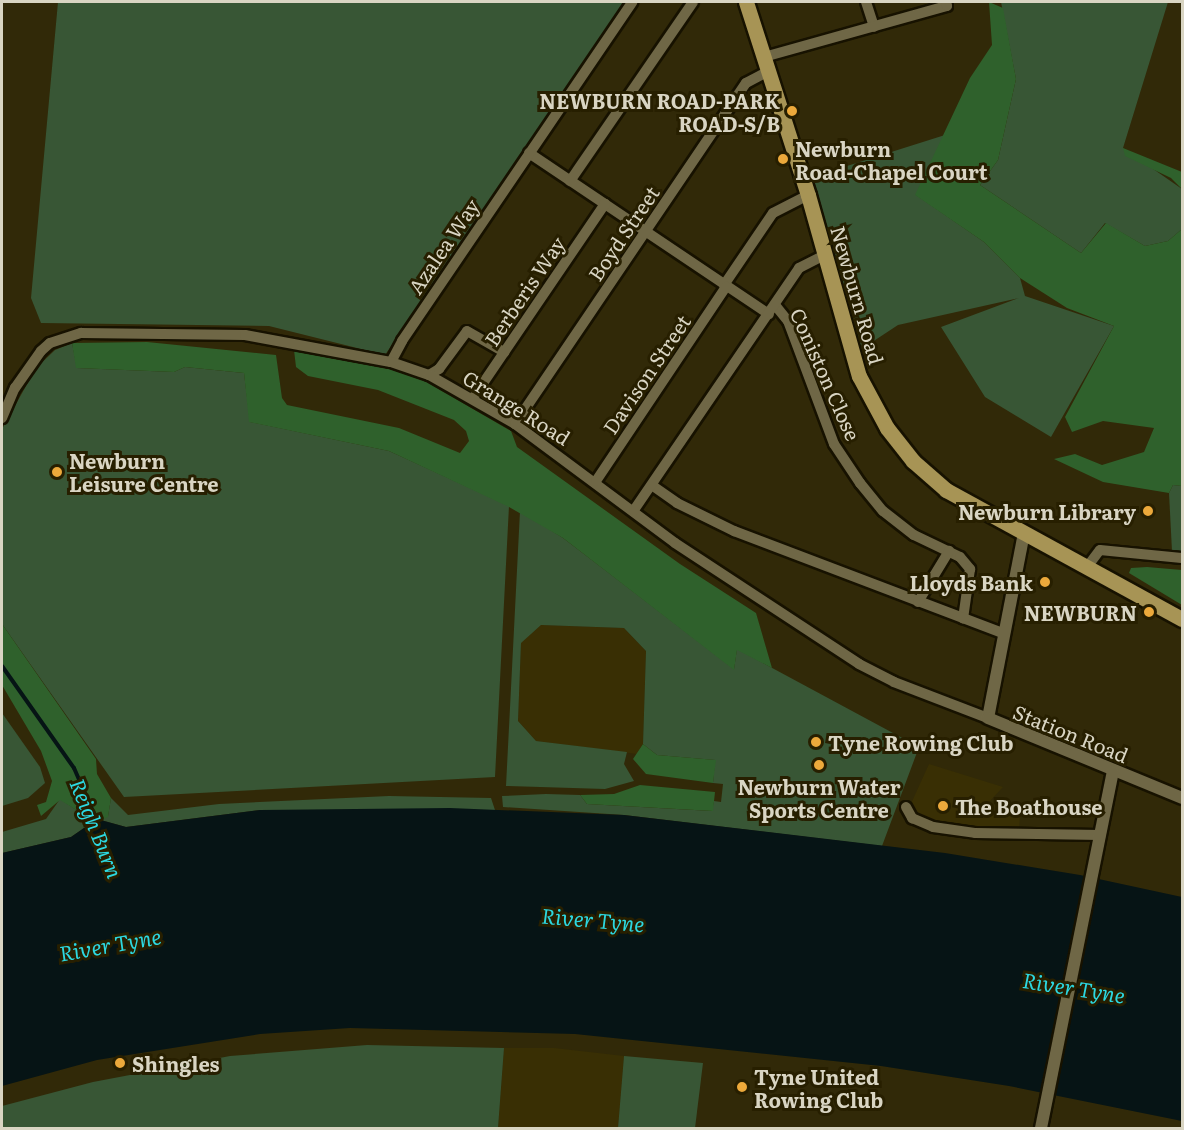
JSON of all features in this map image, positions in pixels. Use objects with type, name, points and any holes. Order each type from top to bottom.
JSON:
[{"type":"main road","name":"Newburn Road","points":[[746,2],[808,195],[859,376],[886,428],[913,461],[946,490],[1182,619]]},
{"type":"street","name":"Azalea Way","points":[[392,362],[402,341],[632,2]]},
{"type":"street","points":[[570,181],[693,2]]},
{"type":"street","points":[[866,2],[874,27]]},
{"type":"street","name":"Boyd Street","points":[[515,424],[746,83],[766,64],[946,4]]},
{"type":"street","points":[[528,153],[725,286],[772,310]]},
{"type":"street","name":"Davison Street","points":[[596,481],[773,213],[808,195]]},
{"type":"street","name":"Berberis Way","points":[[473,398],[605,204]]},
{"type":"street","points":[[634,510],[653,486],[799,268],[825,255]]},
{"type":"street","name":"Coniston Close","points":[[772,310],[788,321],[834,444],[860,483],[883,511],[914,535],[949,551],[970,569],[963,619]]},
{"type":"street","points":[[429,375],[439,369],[466,331],[504,352]]},
{"type":"street","name":"Grange Road","points":[[2,418],[15,388],[41,351],[59,339],[81,333],[245,334],[392,362],[429,375],[515,424],[596,481],[675,543],[859,664],[894,682],[988,718]]},
{"type":"street","points":[[653,486],[677,503],[734,531],[1005,634]]},
{"type":"street","name":"Station Road","points":[[1024,533],[988,718],[1113,772],[1182,798]]},
{"type":"street","points":[[1088,567],[1100,550],[1182,558]]},
{"type":"street","points":[[918,602],[949,551]]},
{"type":"street","points":[[1042,1123],[1113,772]]},
{"type":"street","points":[[906,807],[912,819],[933,827],[975,833],[1100,835]]},
{"type":"shaded area","points":[[541,625],[624,628],[646,651],[643,744],[637,754],[536,741],[518,721],[521,642]]},
{"type":"shaded area","points":[[929,764],[1003,787],[990,801],[988,814],[1020,816],[1019,830],[935,824],[916,814],[909,808]]},
{"type":"shaded area","points":[[504,1048],[554,1048],[624,1056],[618,1128],[498,1128]]},
{"type":"green space","points":[[58,2],[627,2],[385,355],[269,326],[41,323],[31,298]]},
{"type":"green space","points":[[989,2],[1003,8],[1016,79],[998,160],[980,185],[1081,253],[1106,223],[1145,246],[1168,241],[1182,229],[1182,486],[1173,485],[1169,493],[1103,482],[1054,459],[1075,454],[1102,465],[1144,452],[1154,428],[1103,421],[1072,432],[1065,417],[1114,326],[1067,308],[1020,278],[984,242],[915,195],[970,78],[992,45]]},
{"type":"green space","points":[[1001,2],[1168,2],[1123,148],[1182,189],[1182,229],[1168,241],[1145,246],[1105,223],[1081,253],[980,185],[998,160],[1016,79]]},
{"type":"green space","points":[[945,135],[916,195],[984,242],[1020,278],[1025,296],[1114,326],[1051,437],[985,397],[941,327],[1019,298],[898,325],[857,352],[809,178]]},
{"type":"green space","points":[[1123,148],[1182,172],[1182,189],[1171,178],[1125,156]]},
{"type":"green space","points":[[147,342],[276,355],[282,398],[287,405],[399,428],[460,453],[469,441],[466,431],[454,420],[378,390],[308,376],[296,367],[294,350],[387,368],[425,381],[511,431],[517,447],[680,564],[756,613],[772,668],[737,650],[734,670],[563,538],[509,507],[389,451],[249,422],[244,373],[185,367],[174,372],[76,368],[72,343]]},
{"type":"green space","points":[[72,343],[77,368],[174,372],[185,367],[244,373],[250,422],[389,451],[509,506],[495,777],[124,797],[2,624],[2,429],[36,368],[55,350]]},
{"type":"green space","points":[[1173,485],[1182,486],[1182,552],[1172,551],[1169,493]]},
{"type":"green space","points":[[520,511],[563,538],[734,669],[737,649],[919,747],[882,846],[624,815],[503,807],[502,796],[546,794],[580,795],[587,804],[712,811],[714,801],[721,802],[723,784],[713,783],[715,760],[657,755],[643,744],[646,651],[624,628],[541,625],[521,643],[518,721],[536,741],[627,752],[624,764],[634,781],[605,789],[506,786]]},
{"type":"green space","points":[[1131,568],[1182,570],[1182,605],[1129,573]]},
{"type":"green space","points":[[2,624],[96,759],[97,774],[111,798],[108,817],[84,828],[78,811],[60,800],[41,816],[37,805],[46,802],[52,781],[41,751],[2,685]]},
{"type":"green space","points":[[2,713],[40,767],[45,783],[28,798],[2,806]]},
{"type":"green space","points":[[643,744],[657,755],[716,760],[713,783],[646,774],[633,759]]},
{"type":"green space","points":[[640,785],[715,792],[713,811],[587,804],[580,795],[614,794]]},
{"type":"green space","points":[[389,796],[491,798],[495,810],[260,810],[126,827],[97,819],[108,816],[111,798],[128,815],[219,804]]},
{"type":"green space","points":[[60,799],[78,811],[84,828],[71,837],[2,853],[2,832],[46,819]]},
{"type":"green space","points":[[367,1045],[504,1048],[498,1128],[2,1128],[2,1106],[93,1082],[230,1056]]},
{"type":"green space","points":[[624,1056],[703,1063],[695,1128],[618,1128]]},
{"type":"water","name":"River Tyne","points":[[450,808],[624,815],[945,853],[1080,875],[1182,897],[1182,1121],[1009,1086],[881,1066],[575,1034],[350,1028],[260,1034],[97,1060],[2,1086],[2,853],[71,837],[97,819],[126,827],[260,810]]},
{"type":"waterway","name":"Reigh Burn","points":[[2,666],[74,768],[98,823]]},
{"type":"place","name":"NEWBURN ROAD-PARK ROAD-S/B","points":[[792,111]]},
{"type":"place","name":"Newburn Road-Chapel Court","points":[[783,159]]},
{"type":"place","name":"Newburn Leisure Centre","points":[[57,472]]},
{"type":"place","name":"Newburn Library","points":[[1148,511]]},
{"type":"place","name":"Lloyds Bank","points":[[1045,582]]},
{"type":"place","name":"NEWBURN","points":[[1149,612]]},
{"type":"place","name":"Tyne Rowing Club","points":[[816,742]]},
{"type":"place","name":"Newburn Water Sports Centre","points":[[819,765]]},
{"type":"place","name":"The Boathouse","points":[[943,806]]},
{"type":"place","name":"Shingles","points":[[120,1063]]},
{"type":"place","name":"Tyne United Rowing Club","points":[[742,1087]]}]
